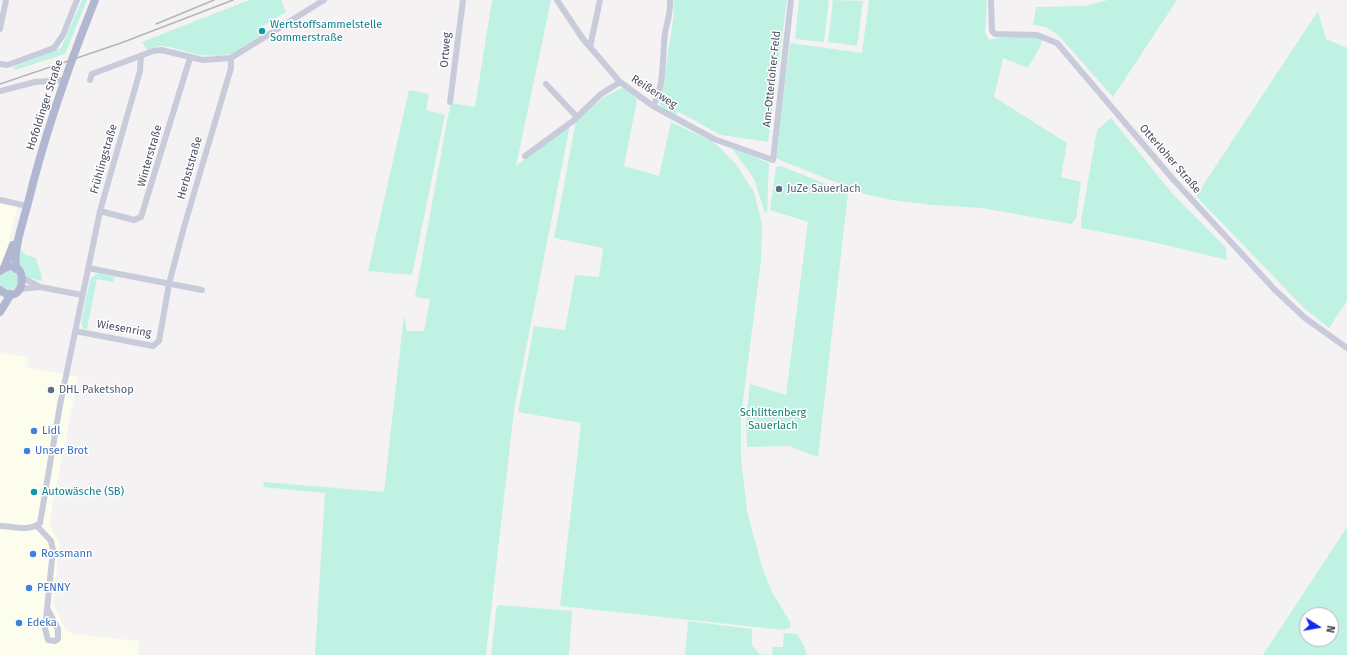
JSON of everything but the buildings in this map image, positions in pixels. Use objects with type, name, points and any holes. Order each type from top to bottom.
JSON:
[{"type":"main road","name":"Hofoldinger Straße","points":[[1,270],[27,206],[42,147],[63,80],[95,0]]},
{"type":"main road","name":"Hofoldinger Straße","points":[[16,269],[15,257],[23,218]]},
{"type":"main road","points":[[0,312],[11,294],[20,289],[23,278],[16,269],[11,267],[1,270]]},
{"type":"main road","points":[[0,290],[11,294]]},
{"type":"street","points":[[0,29],[6,0]]},
{"type":"street","points":[[0,64],[7,65],[54,48],[63,35],[77,0]]},
{"type":"street","points":[[90,80],[92,74],[153,51],[161,50],[190,58],[211,60],[231,58],[324,0]]},
{"type":"street","name":"Ortweg","points":[[450,102],[463,0]]},
{"type":"street","name":"Reißerweg","points":[[557,0],[590,47],[620,82],[653,106],[714,139],[773,160]]},
{"type":"street","points":[[590,47],[600,0]]},
{"type":"street","points":[[653,106],[658,97],[662,57],[671,9],[670,0]]},
{"type":"street","name":"Am-Otterloher-Feld","points":[[773,160],[791,0]]},
{"type":"street","name":"Otterloher Straße","points":[[991,0],[992,31],[995,34],[1038,35],[1057,43],[1085,74],[1172,178],[1271,285],[1305,318],[1347,348]]},
{"type":"street","name":"Frühlingstraße","points":[[88,268],[100,211],[140,71],[141,56]]},
{"type":"street","name":"Winterstraße","points":[[100,211],[134,220],[142,217],[190,58]]},
{"type":"street","name":"Herbststraße","points":[[169,284],[200,170],[231,68],[231,58]]},
{"type":"street","points":[[0,91],[35,82],[63,80]]},
{"type":"street","points":[[526,156],[573,121],[576,116],[601,94],[620,82]]},
{"type":"street","points":[[546,84],[576,116]]},
{"type":"street","points":[[0,200],[27,206]]},
{"type":"street","points":[[0,526],[29,528],[37,526],[40,523],[48,466],[88,268],[202,290]]},
{"type":"street","points":[[23,278],[40,287],[82,296]]},
{"type":"street","name":"Wiesenring","points":[[75,331],[153,346],[159,341],[169,284]]},
{"type":"street","points":[[20,289],[40,287]]},
{"type":"street","points":[[37,526],[51,542],[54,550],[48,610]]},
{"type":"shaded area","points":[[0,202],[18,206],[4,260],[0,265]]},
{"type":"shaded area","points":[[0,352],[29,357],[27,367],[78,377],[49,524],[60,543],[53,603],[64,627],[73,634],[139,641],[138,655],[0,655]]},
{"type":"green space","points":[[82,0],[87,0],[65,54],[15,70],[13,67],[61,48]]},
{"type":"green space","points":[[249,0],[281,0],[286,12],[261,27],[259,30],[262,35],[232,54],[218,56],[199,55],[170,47],[159,46],[147,50],[142,42]]},
{"type":"green space","points":[[492,0],[551,0],[516,166],[570,125],[514,410],[486,655],[315,655],[325,493],[263,487],[264,482],[384,492],[404,315],[407,331],[424,331],[430,299],[415,297],[448,116],[451,103],[475,107]]},
{"type":"green space","points":[[673,0],[787,0],[768,142],[721,135],[677,111],[676,116],[660,105],[674,14]]},
{"type":"green space","points":[[799,0],[829,0],[824,42],[795,39]]},
{"type":"green space","points":[[833,0],[863,1],[857,46],[828,42]]},
{"type":"green space","points":[[869,0],[987,0],[985,32],[989,40],[1016,37],[1042,39],[1041,45],[1028,68],[1003,58],[994,97],[1067,143],[1061,177],[1081,182],[1076,219],[1071,224],[982,208],[932,205],[892,200],[865,194],[775,158],[790,43],[862,53]]},
{"type":"green space","points":[[1108,0],[1177,0],[1113,97],[1058,35],[1046,27],[1033,25],[1036,7],[1084,6]]},
{"type":"green space","points":[[1318,11],[1326,39],[1347,48],[1347,301],[1329,328],[1303,307],[1196,196]]},
{"type":"green space","points":[[622,88],[631,93],[637,100],[624,166],[659,176],[671,122],[715,143],[735,163],[754,192],[762,225],[761,260],[741,416],[741,459],[747,511],[762,567],[772,592],[791,626],[784,630],[560,606],[581,423],[518,412],[534,326],[565,330],[575,275],[599,277],[603,248],[554,238],[576,121],[604,97]]},
{"type":"green space","points":[[409,90],[429,94],[426,110],[445,115],[412,275],[368,271]]},
{"type":"green space","points":[[1111,118],[1172,193],[1226,248],[1227,260],[1157,243],[1081,228],[1097,130]]},
{"type":"green space","points":[[731,147],[769,163],[767,212],[765,213],[754,179]]},
{"type":"green space","name":"Schlittenberg Sauerlach","points":[[781,166],[848,193],[818,457],[789,446],[747,447],[746,420],[750,384],[786,395],[808,222],[770,210],[776,167]]},
{"type":"green space","points":[[19,248],[26,255],[36,258],[42,277],[41,281],[31,278],[29,279],[19,267]]},
{"type":"green space","points":[[9,270],[16,273],[19,280],[16,287],[9,290],[2,287],[-1,280],[2,273]]},
{"type":"green space","points":[[98,273],[115,277],[113,282],[97,279],[87,329],[84,329],[81,324],[90,279]]},
{"type":"green space","points":[[1347,527],[1347,655],[1263,655]]},
{"type":"green space","points":[[498,605],[572,611],[569,655],[491,655],[496,610]]},
{"type":"green space","points":[[688,621],[752,629],[752,646],[760,654],[772,655],[685,655]]},
{"type":"green space","points":[[784,633],[797,634],[807,655],[772,655],[773,647],[783,647]]},
{"type":"railway","points":[[156,24],[214,0]]},
{"type":"railway","points":[[0,84],[121,43],[233,0]]},
{"type":"place","name":"Wertstoffsammelstelle Sommerstraße","points":[[262,31]]},
{"type":"place","name":"JuZe Sauerlach","points":[[779,189]]},
{"type":"place","name":"DHL Paketshop","points":[[51,390]]},
{"type":"place","name":"Lidl","points":[[34,431]]},
{"type":"place","name":"Unser Brot","points":[[27,451]]},
{"type":"place","name":"Autowäsche (SB)","points":[[34,492]]},
{"type":"place","name":"Rossmann","points":[[33,554]]},
{"type":"place","name":"PENNY","points":[[29,588]]},
{"type":"place","name":"Edeka","points":[[19,623]]}]
